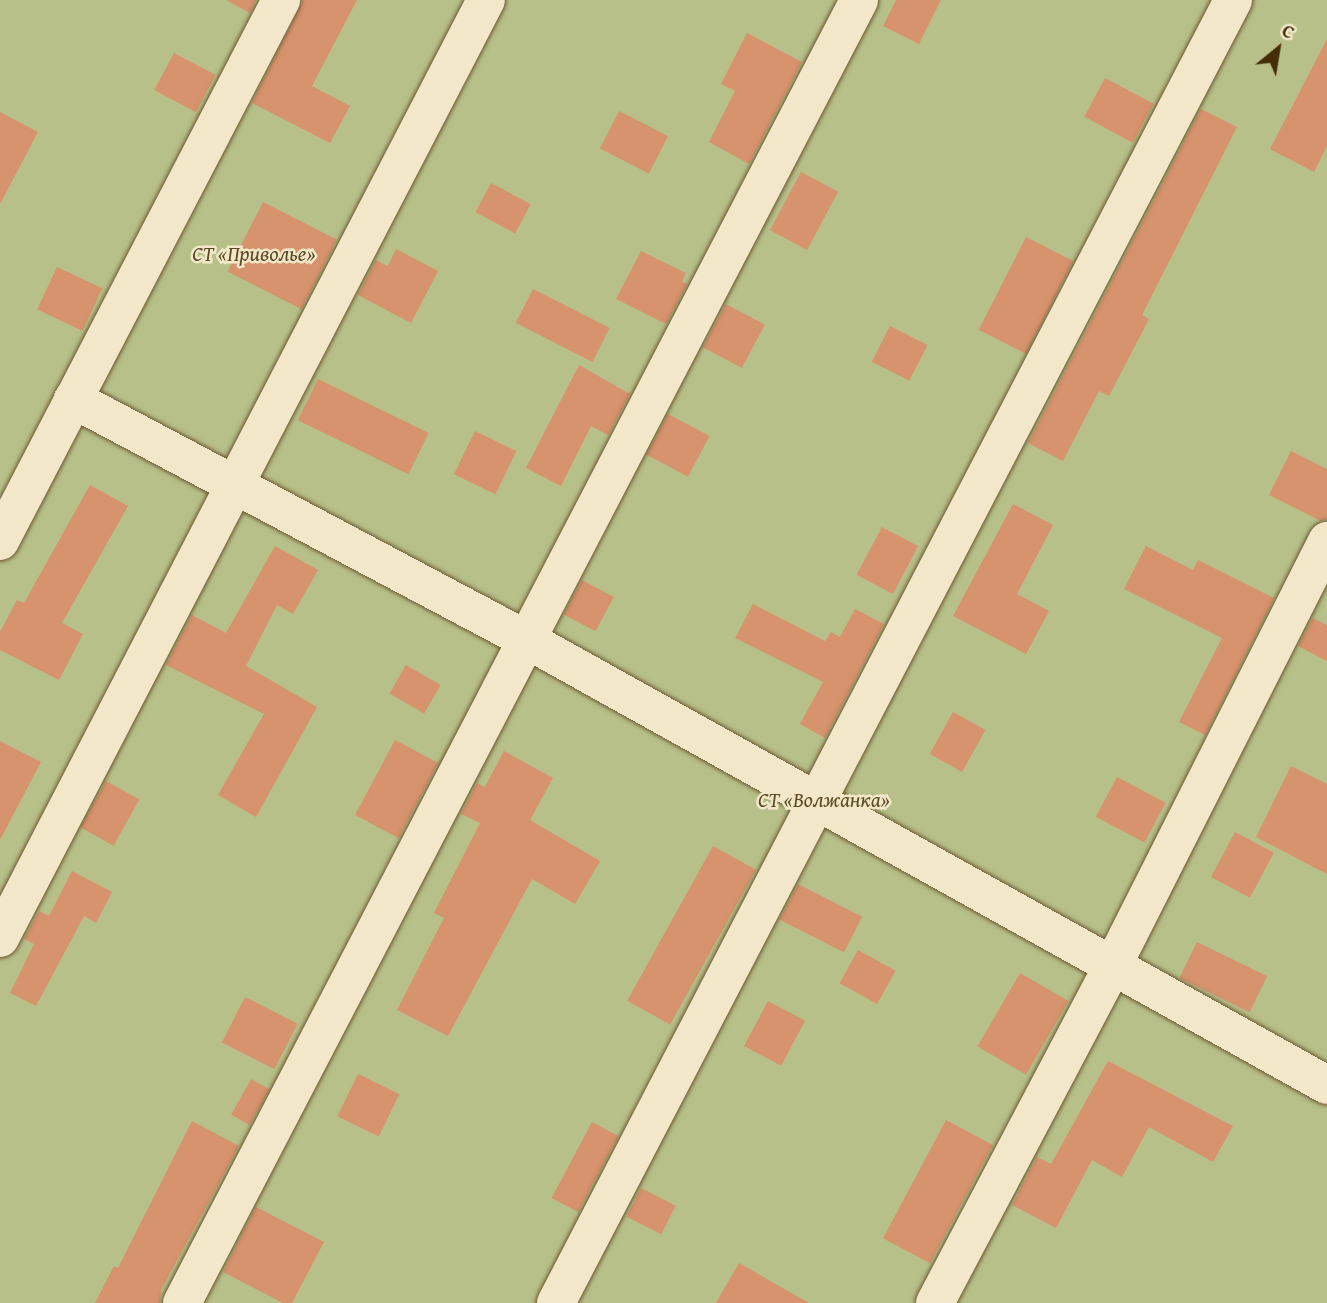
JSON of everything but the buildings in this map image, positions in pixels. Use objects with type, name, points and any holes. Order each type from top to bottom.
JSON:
[{"type":"street","points":[[0,541],[281,0]]},
{"type":"street","points":[[0,938],[486,0]]},
{"type":"street","points":[[182,1303],[529,640],[859,0]]},
{"type":"street","points":[[556,1303],[1233,0]]},
{"type":"street","points":[[73,399],[529,640],[1114,963],[1327,1086]]},
{"type":"street","points":[[935,1303],[1114,963],[1327,541]]},
{"type":"green space","name":"СТ «Волжанка»","points":[[0,0],[1327,0],[1327,1303],[0,1303]]},
{"type":"park label","name":"СТ «Приволье»","points":[[254,254]]}]
